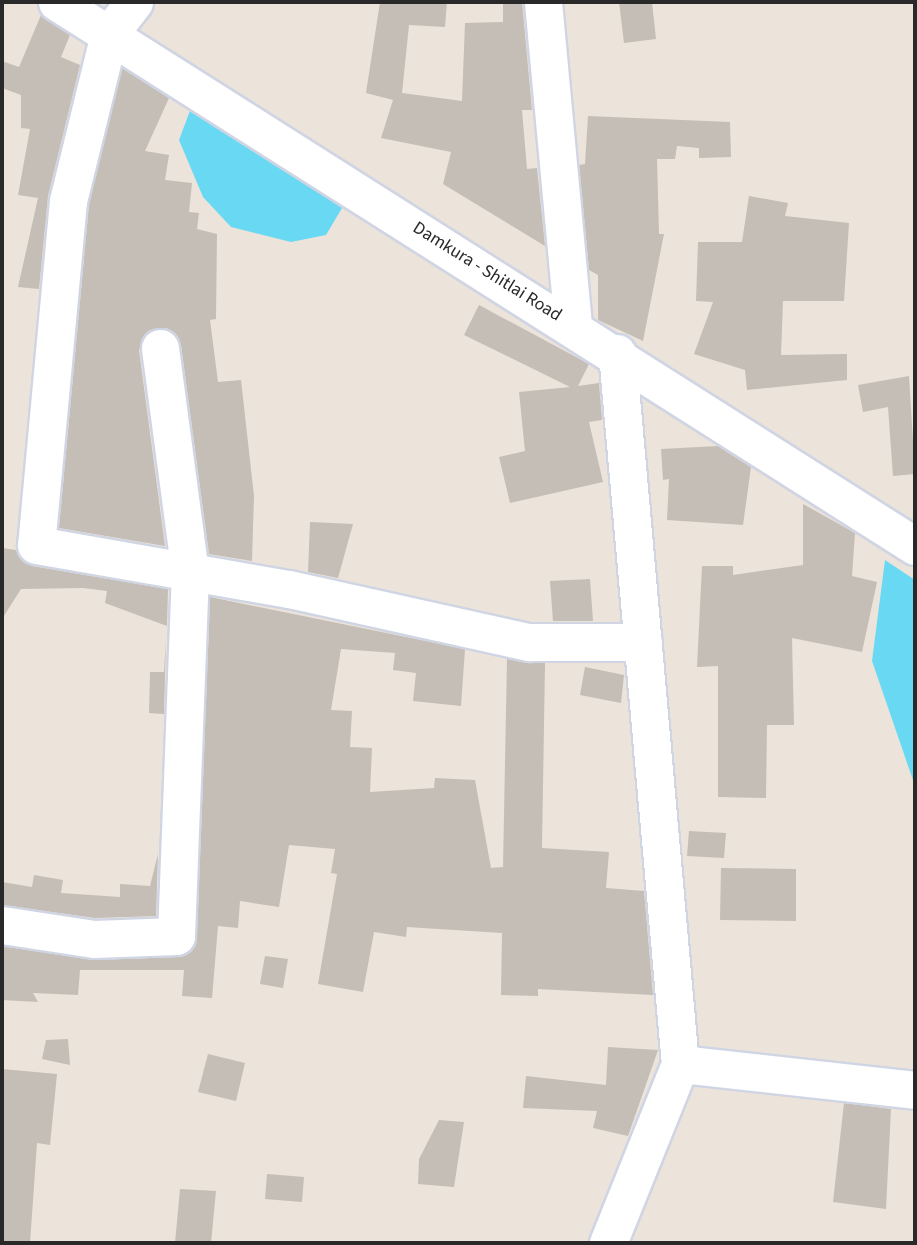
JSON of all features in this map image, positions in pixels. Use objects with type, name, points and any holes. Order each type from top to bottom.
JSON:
[{"type":"street","name":"Damkura - Shitlai Road","points":[[57,2],[617,353],[915,546]]},
{"type":"street","points":[[134,2],[109,34],[68,201],[36,545],[190,573],[529,642],[643,642]]},
{"type":"street","points":[[543,2],[573,326]]},
{"type":"street","points":[[2,925],[94,939],[176,936],[190,573],[160,348]]},
{"type":"street","points":[[608,1243],[680,1064],[617,353]]},
{"type":"street","points":[[680,1064],[915,1090]]},
{"type":"water","points":[[194,100],[348,198],[326,235],[291,242],[231,227],[203,197],[179,140]]},
{"type":"water","points":[[885,560],[915,580],[915,786],[872,661]]},
{"type":"building","points":[[380,2],[447,2],[445,27],[409,25],[402,93],[462,101],[465,23],[503,22],[503,2],[522,2],[532,110],[522,110],[527,169],[537,168],[545,246],[443,184],[451,152],[381,138],[393,100],[366,93]]},
{"type":"building","points":[[619,2],[652,2],[656,39],[624,43]]},
{"type":"building","points":[[41,15],[70,35],[61,57],[80,65],[48,196],[39,289],[18,287],[38,198],[18,195],[30,129],[21,128],[21,95],[2,88],[2,61],[19,67]]},
{"type":"building","points":[[122,68],[169,98],[145,151],[169,155],[165,180],[192,183],[189,212],[199,213],[197,229],[217,234],[216,319],[210,320],[218,382],[241,380],[254,496],[252,561],[209,554],[181,345],[167,328],[148,331],[139,350],[165,546],[59,528],[89,204]]},
{"type":"building","points":[[588,116],[730,122],[731,157],[699,158],[699,148],[677,146],[675,159],[657,159],[659,234],[664,234],[643,341],[598,320],[598,275],[589,270],[579,165],[585,164]]},
{"type":"building","points":[[749,196],[788,203],[785,216],[849,223],[844,301],[783,301],[781,355],[847,354],[847,380],[747,390],[745,370],[694,354],[713,302],[696,301],[698,242],[742,242]]},
{"type":"building","points":[[479,305],[589,364],[578,386],[599,383],[602,420],[589,422],[603,482],[510,503],[499,457],[525,451],[519,392],[570,387],[464,335]]},
{"type":"building","points":[[909,376],[915,474],[893,476],[888,407],[863,412],[858,385]]},
{"type":"building","points":[[718,446],[751,467],[743,525],[667,520],[669,479],[663,480],[661,449]]},
{"type":"building","points":[[803,504],[855,533],[852,576],[877,582],[862,652],[792,638],[794,725],[767,725],[766,798],[718,797],[718,666],[697,667],[702,566],[733,566],[733,575],[803,565]]},
{"type":"building","points":[[310,522],[353,524],[338,578],[308,572]]},
{"type":"building","points":[[2,548],[16,550],[32,566],[168,589],[167,626],[105,603],[107,591],[83,588],[21,589],[2,619]]},
{"type":"building","points":[[590,579],[593,621],[553,621],[550,581]]},
{"type":"building","points":[[210,597],[465,649],[461,706],[413,701],[416,673],[393,670],[395,653],[341,649],[331,710],[352,711],[350,747],[372,748],[370,792],[434,788],[435,778],[475,780],[491,868],[503,867],[507,659],[545,663],[542,848],[609,852],[606,888],[644,891],[653,995],[538,989],[538,996],[501,995],[502,933],[407,927],[406,937],[374,932],[363,992],[318,984],[337,874],[331,873],[335,849],[289,845],[279,907],[240,901],[238,928],[218,926],[212,998],[182,996],[184,970],[80,970],[78,995],[33,993],[38,1002],[2,1000],[2,946],[95,960],[177,957],[194,946]]},
{"type":"building","points":[[166,639],[164,714],[149,713],[150,672],[164,672]]},
{"type":"building","points":[[585,667],[624,675],[621,703],[580,695]]},
{"type":"building","points":[[689,831],[726,833],[724,858],[687,856]]},
{"type":"building","points":[[158,854],[156,916],[95,918],[2,905],[2,882],[32,887],[34,875],[63,880],[61,893],[120,897],[120,884],[150,886]]},
{"type":"building","points":[[721,868],[796,869],[796,921],[720,920]]},
{"type":"building","points":[[265,956],[288,959],[283,988],[260,984]]},
{"type":"building","points":[[68,1039],[70,1065],[42,1059],[46,1040]]},
{"type":"building","points":[[608,1047],[658,1050],[628,1136],[593,1128],[597,1111],[523,1108],[526,1076],[606,1085]]},
{"type":"building","points":[[208,1054],[245,1063],[236,1101],[198,1092]]},
{"type":"building","points":[[2,1069],[57,1074],[50,1145],[37,1143],[30,1243],[4,1243]]},
{"type":"building","points":[[844,1103],[891,1109],[886,1209],[833,1202]]},
{"type":"building","points":[[439,1120],[464,1122],[454,1187],[418,1184],[419,1159]]},
{"type":"building","points":[[267,1174],[304,1177],[302,1202],[265,1199]]},
{"type":"building","points":[[180,1189],[216,1191],[211,1243],[175,1243]]}]
